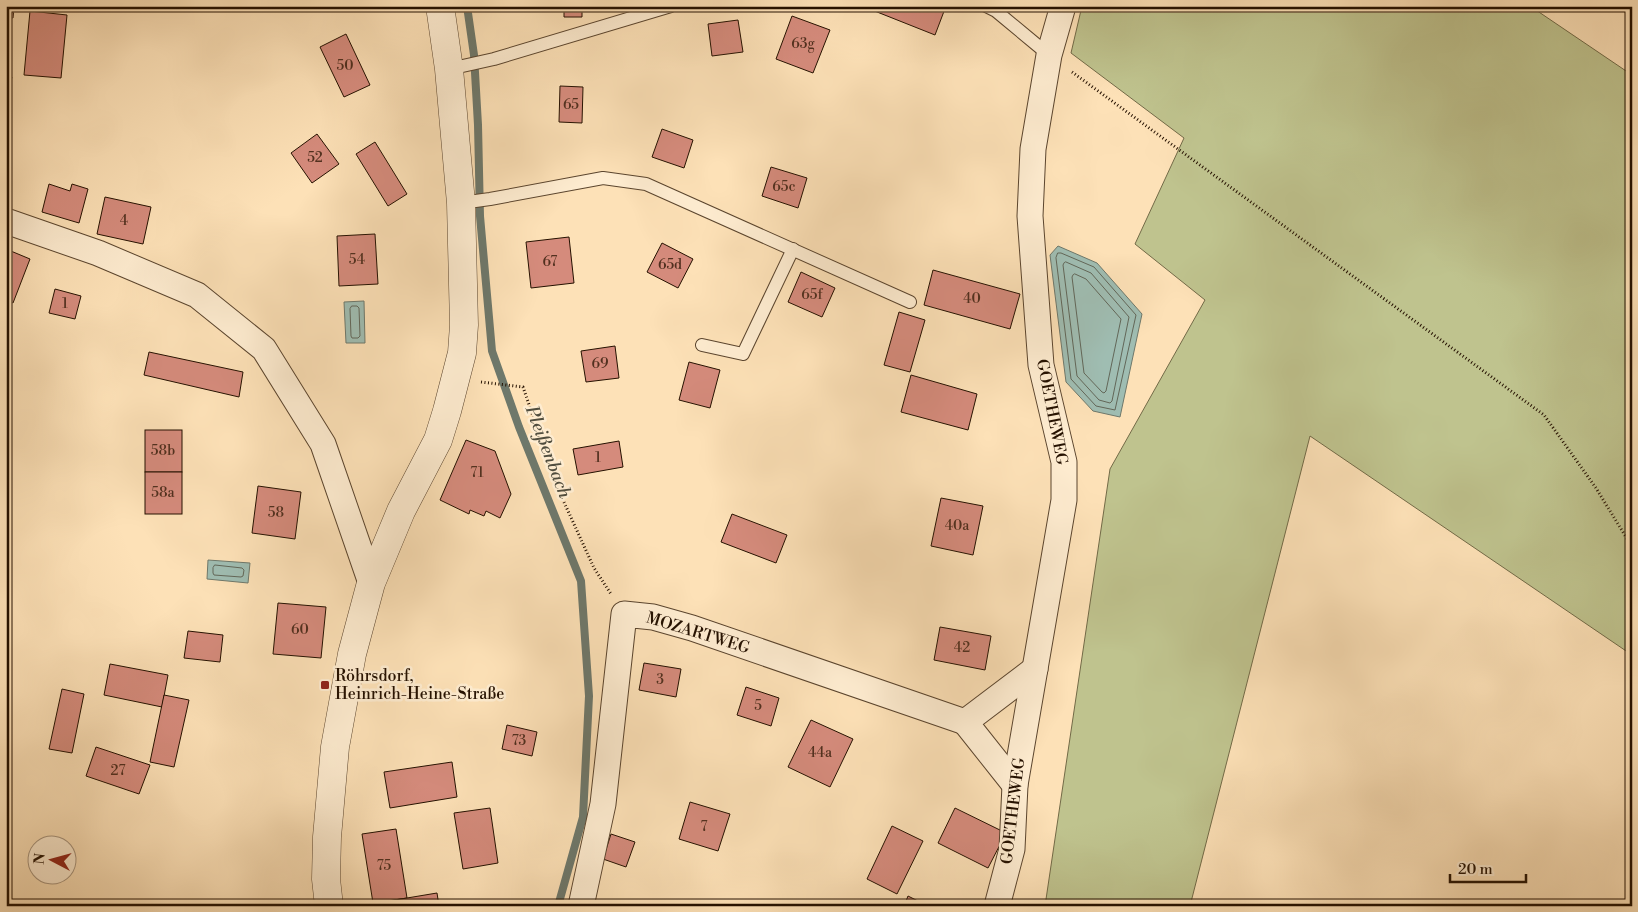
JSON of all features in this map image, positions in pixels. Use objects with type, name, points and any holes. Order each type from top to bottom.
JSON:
[{"type":"street","points":[[330,906],[326,879],[327,837],[335,746],[352,654],[371,583],[401,511],[438,440],[448,411],[462,354],[465,202],[456,67],[440,6]]},
{"type":"street","name":"GOETHEWEG","points":[[997,906],[1012,849],[1015,785],[1064,500],[1064,462],[1041,365],[1030,216],[1033,149],[1049,55],[1063,6]]},
{"type":"street","points":[[6,221],[98,253],[196,295],[264,349],[323,444],[371,583]]},
{"type":"street","name":"MOZARTWEG","points":[[581,906],[603,804],[624,614],[653,616],[692,628],[965,722]]},
{"type":"street","points":[[1015,785],[965,722],[1035,669]]},
{"type":"lane","points":[[456,67],[494,59],[670,6]]},
{"type":"lane","points":[[986,6],[996,11],[1049,55]]},
{"type":"lane","points":[[465,202],[603,178],[646,184],[910,302]]},
{"type":"lane","points":[[702,345],[743,354],[793,249]]},
{"type":"path","points":[[1049,55],[1544,415],[1596,488],[1632,547]]},
{"type":"path","points":[[484,383],[523,387],[558,489],[594,568],[624,614]]},
{"type":"green space","points":[[1082,6],[1530,6],[1632,75],[1632,655],[1310,436],[1190,906],[1045,906],[1110,469],[1205,300],[1135,244],[1184,138],[1071,53]]},
{"type":"water","points":[[1058,246],[1097,263],[1142,314],[1120,417],[1093,411],[1066,382],[1050,255]]},
{"type":"water","points":[[364,301],[365,343],[346,343],[344,302]]},
{"type":"water","points":[[208,560],[250,563],[248,583],[207,579]]},
{"type":"building","points":[[6,6],[14,6],[13,18],[6,17]]},
{"type":"building","points":[[564,6],[599,6],[599,8],[582,11],[582,17],[564,17]]},
{"type":"building","points":[[862,6],[946,6],[935,35]]},
{"type":"building","points":[[30,11],[67,15],[61,78],[24,75]]},
{"type":"building","points":[[792,16],[830,30],[813,73],[776,59]]},
{"type":"building","points":[[738,20],[743,52],[712,56],[708,24]]},
{"type":"building","points":[[346,34],[370,85],[344,97],[320,47]]},
{"type":"building","points":[[6,75],[12,77],[6,101]]},
{"type":"building","points":[[560,86],[583,87],[582,123],[559,122]]},
{"type":"building","points":[[662,129],[693,140],[684,168],[652,157]]},
{"type":"building","points":[[317,134],[339,164],[312,183],[291,153]]},
{"type":"building","points":[[375,142],[407,194],[388,206],[356,154]]},
{"type":"building","points":[[771,167],[807,178],[798,208],[762,196]]},
{"type":"building","points":[[49,184],[70,191],[72,184],[88,189],[79,223],[42,212]]},
{"type":"building","points":[[105,197],[151,207],[143,244],[97,234]]},
{"type":"building","points":[[375,234],[378,284],[339,286],[337,236]]},
{"type":"building","points":[[569,237],[574,283],[531,288],[526,242]]},
{"type":"building","points":[[662,243],[693,259],[678,288],[647,272]]},
{"type":"building","points":[[6,249],[30,259],[13,303],[6,300]]},
{"type":"building","points":[[933,270],[1020,294],[1010,329],[924,305]]},
{"type":"building","points":[[801,272],[835,288],[822,317],[788,302]]},
{"type":"building","points":[[55,289],[81,296],[75,319],[49,313]]},
{"type":"building","points":[[899,312],[925,320],[910,372],[884,365]]},
{"type":"building","points":[[615,346],[619,378],[586,382],[581,351]]},
{"type":"building","points":[[149,352],[243,372],[239,397],[144,375]]},
{"type":"building","points":[[689,362],[720,370],[710,408],[679,400]]},
{"type":"building","points":[[911,375],[977,394],[968,430],[901,412]]},
{"type":"building","points":[[145,430],[182,430],[182,472],[145,472]]},
{"type":"building","points":[[466,440],[495,451],[511,494],[500,518],[486,511],[484,516],[470,510],[469,514],[440,500]]},
{"type":"building","points":[[619,441],[623,467],[578,475],[573,449]]},
{"type":"building","points":[[145,472],[182,472],[182,514],[145,514]]},
{"type":"building","points":[[258,486],[301,492],[295,539],[252,533]]},
{"type":"building","points":[[941,498],[983,506],[973,555],[931,546]]},
{"type":"building","points":[[732,514],[787,535],[776,563],[721,542]]},
{"type":"building","points":[[278,603],[326,607],[321,658],[273,654]]},
{"type":"building","points":[[940,627],[991,636],[985,670],[934,660]]},
{"type":"building","points":[[188,631],[223,635],[220,662],[184,658]]},
{"type":"building","points":[[644,663],[681,669],[676,697],[639,690]]},
{"type":"building","points":[[110,664],[168,675],[162,707],[104,695]]},
{"type":"building","points":[[746,687],[779,698],[771,726],[737,715]]},
{"type":"building","points":[[62,689],[84,694],[72,753],[49,749]]},
{"type":"building","points":[[164,695],[189,700],[174,767],[150,762]]},
{"type":"building","points":[[811,720],[853,739],[830,787],[788,767]]},
{"type":"building","points":[[507,725],[537,732],[532,756],[502,749]]},
{"type":"building","points":[[96,747],[150,765],[139,794],[86,776]]},
{"type":"building","points":[[452,762],[457,797],[390,808],[384,772]]},
{"type":"building","points":[[690,802],[730,814],[718,851],[679,839]]},
{"type":"building","points":[[490,808],[498,863],[463,869],[454,813]]},
{"type":"building","points":[[955,808],[1006,833],[988,868],[938,843]]},
{"type":"building","points":[[892,826],[923,841],[897,894],[867,879]]},
{"type":"building","points":[[396,829],[407,898],[373,903],[362,834]]},
{"type":"building","points":[[611,834],[635,842],[626,867],[603,859]]},
{"type":"building","points":[[437,893],[439,906],[359,906]]},
{"type":"building","points":[[908,896],[928,906],[904,906]]},
{"type":"waterway","name":"Pleißenbach","points":[[467,6],[474,55],[480,216],[492,351],[519,427],[581,581],[589,696],[583,817],[558,906]]},
{"type":"place","name":"Röhrsdorf, Heinrich-Heine-Straße","points":[[325,685]]}]
